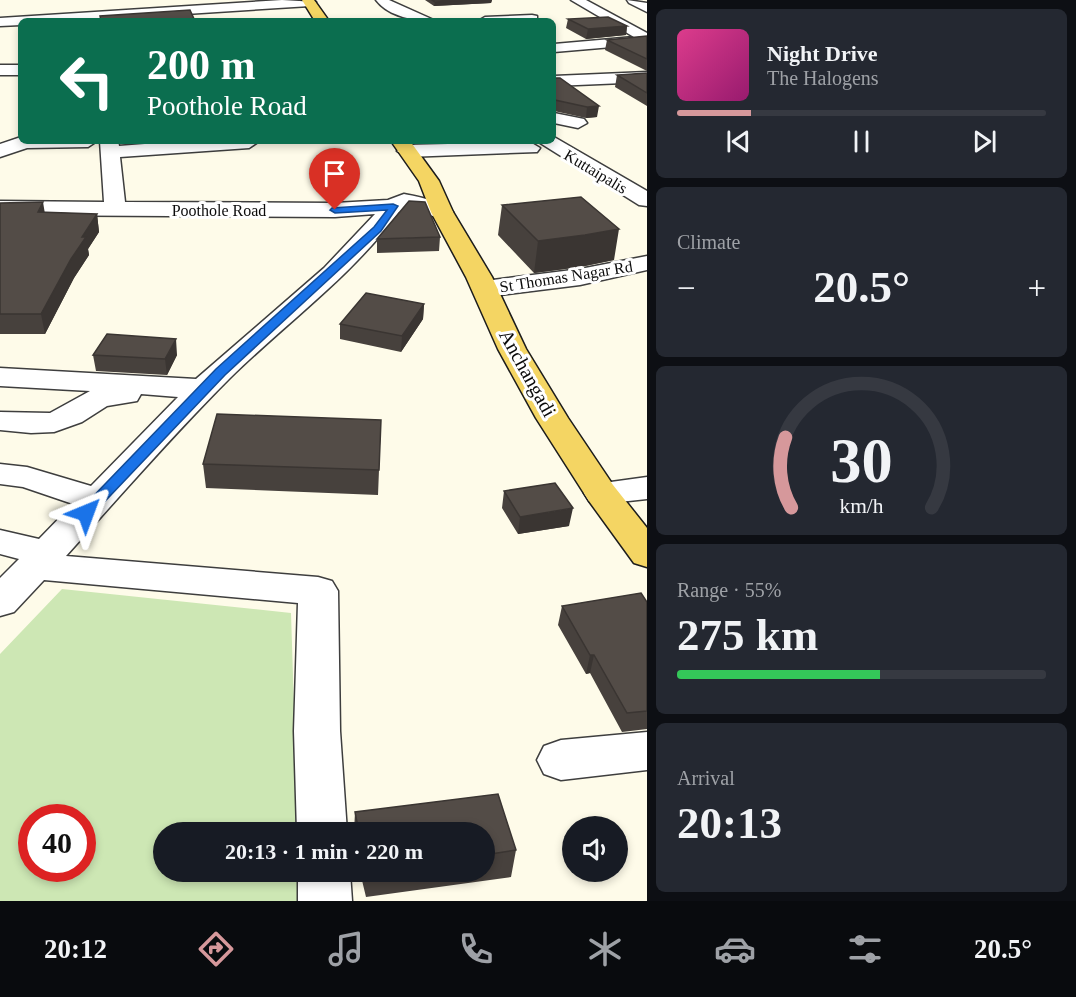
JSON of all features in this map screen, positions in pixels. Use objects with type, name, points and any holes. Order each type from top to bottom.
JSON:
[{"type":"main road","points":[[309,1],[320,18]]},
{"type":"main road","name":"Anchangadi","points":[[403,146],[429,181],[442,212],[484,288],[512,349],[546,408],[601,493],[647,554]]},
{"type":"street","points":[[149,0],[163,11]]},
{"type":"street","points":[[382,0],[388,6],[421,18]]},
{"type":"street","points":[[577,0],[647,39]]},
{"type":"street","points":[[633,0],[647,8]]},
{"type":"street","points":[[89,18],[309,1]]},
{"type":"street","points":[[507,5],[530,18]]},
{"type":"street","points":[[65,6],[77,18]]},
{"type":"street","points":[[0,22],[18,21]]},
{"type":"street","points":[[556,32],[642,77]]},
{"type":"street","points":[[556,48],[647,39]]},
{"type":"street","points":[[556,81],[642,77]]},
{"type":"street","points":[[556,118],[578,123]]},
{"type":"street","points":[[0,151],[19,144]]},
{"type":"street","points":[[115,209],[110,146],[180,144]]},
{"type":"street","points":[[403,146],[538,145]]},
{"type":"street","name":"Kuttaipalis","points":[[538,145],[647,200]]},
{"type":"street","name":"Poothole Road","points":[[0,208],[335,210],[393,206],[416,193],[429,181]]},
{"type":"street","points":[[0,602],[198,395],[378,229],[393,206],[423,205],[442,212]]},
{"type":"street","name":"St Thomas Nagar Rd","points":[[484,288],[580,276],[647,263]]},
{"type":"street","points":[[0,377],[198,395]]},
{"type":"street","points":[[0,421],[33,423],[60,421],[88,402],[113,395],[198,395]]},
{"type":"street","points":[[0,474],[27,477],[98,500]]},
{"type":"street","points":[[601,493],[647,488]]},
{"type":"street","points":[[0,542],[41,560],[318,591],[317,731],[322,822]]},
{"type":"street","points":[[561,760],[647,751]]},
{"type":"street","points":[[324,882],[325,901]]},
{"type":"green space","points":[[62,589],[291,613],[298,822],[153,822],[153,882],[299,882],[300,901],[0,901],[0,654]]},
{"type":"building","points":[[432,0],[467,0],[435,2]]},
{"type":"building","points":[[190,10],[194,18],[100,18],[100,16]]},
{"type":"building","points":[[608,17],[627,26],[588,29],[568,19]]},
{"type":"building","points":[[647,36],[647,59],[607,40]]},
{"type":"building","points":[[647,73],[647,93],[617,75]]},
{"type":"building","points":[[556,78],[560,78],[599,106],[587,107],[556,100]]},
{"type":"building","points":[[581,197],[619,229],[538,241],[502,205]]},
{"type":"building","points":[[409,201],[425,202],[440,237],[377,239]]},
{"type":"building","points":[[43,202],[38,212],[97,214],[82,237],[86,237],[71,259],[41,314],[0,314],[0,203]]},
{"type":"building","points":[[366,293],[424,304],[402,336],[340,324]]},
{"type":"building","points":[[107,334],[176,339],[165,359],[93,355]]},
{"type":"building","points":[[217,414],[381,420],[379,470],[203,464]]},
{"type":"building","points":[[555,483],[573,508],[520,517],[504,491]]},
{"type":"building","points":[[641,593],[647,602],[647,711],[627,713],[594,655],[590,655],[562,606]]},
{"type":"building","points":[[498,794],[516,850],[495,853],[495,822],[357,822],[355,812]]},
{"type":"route","points":[[86,513],[221,372],[378,229],[393,206],[335,210]]}]
